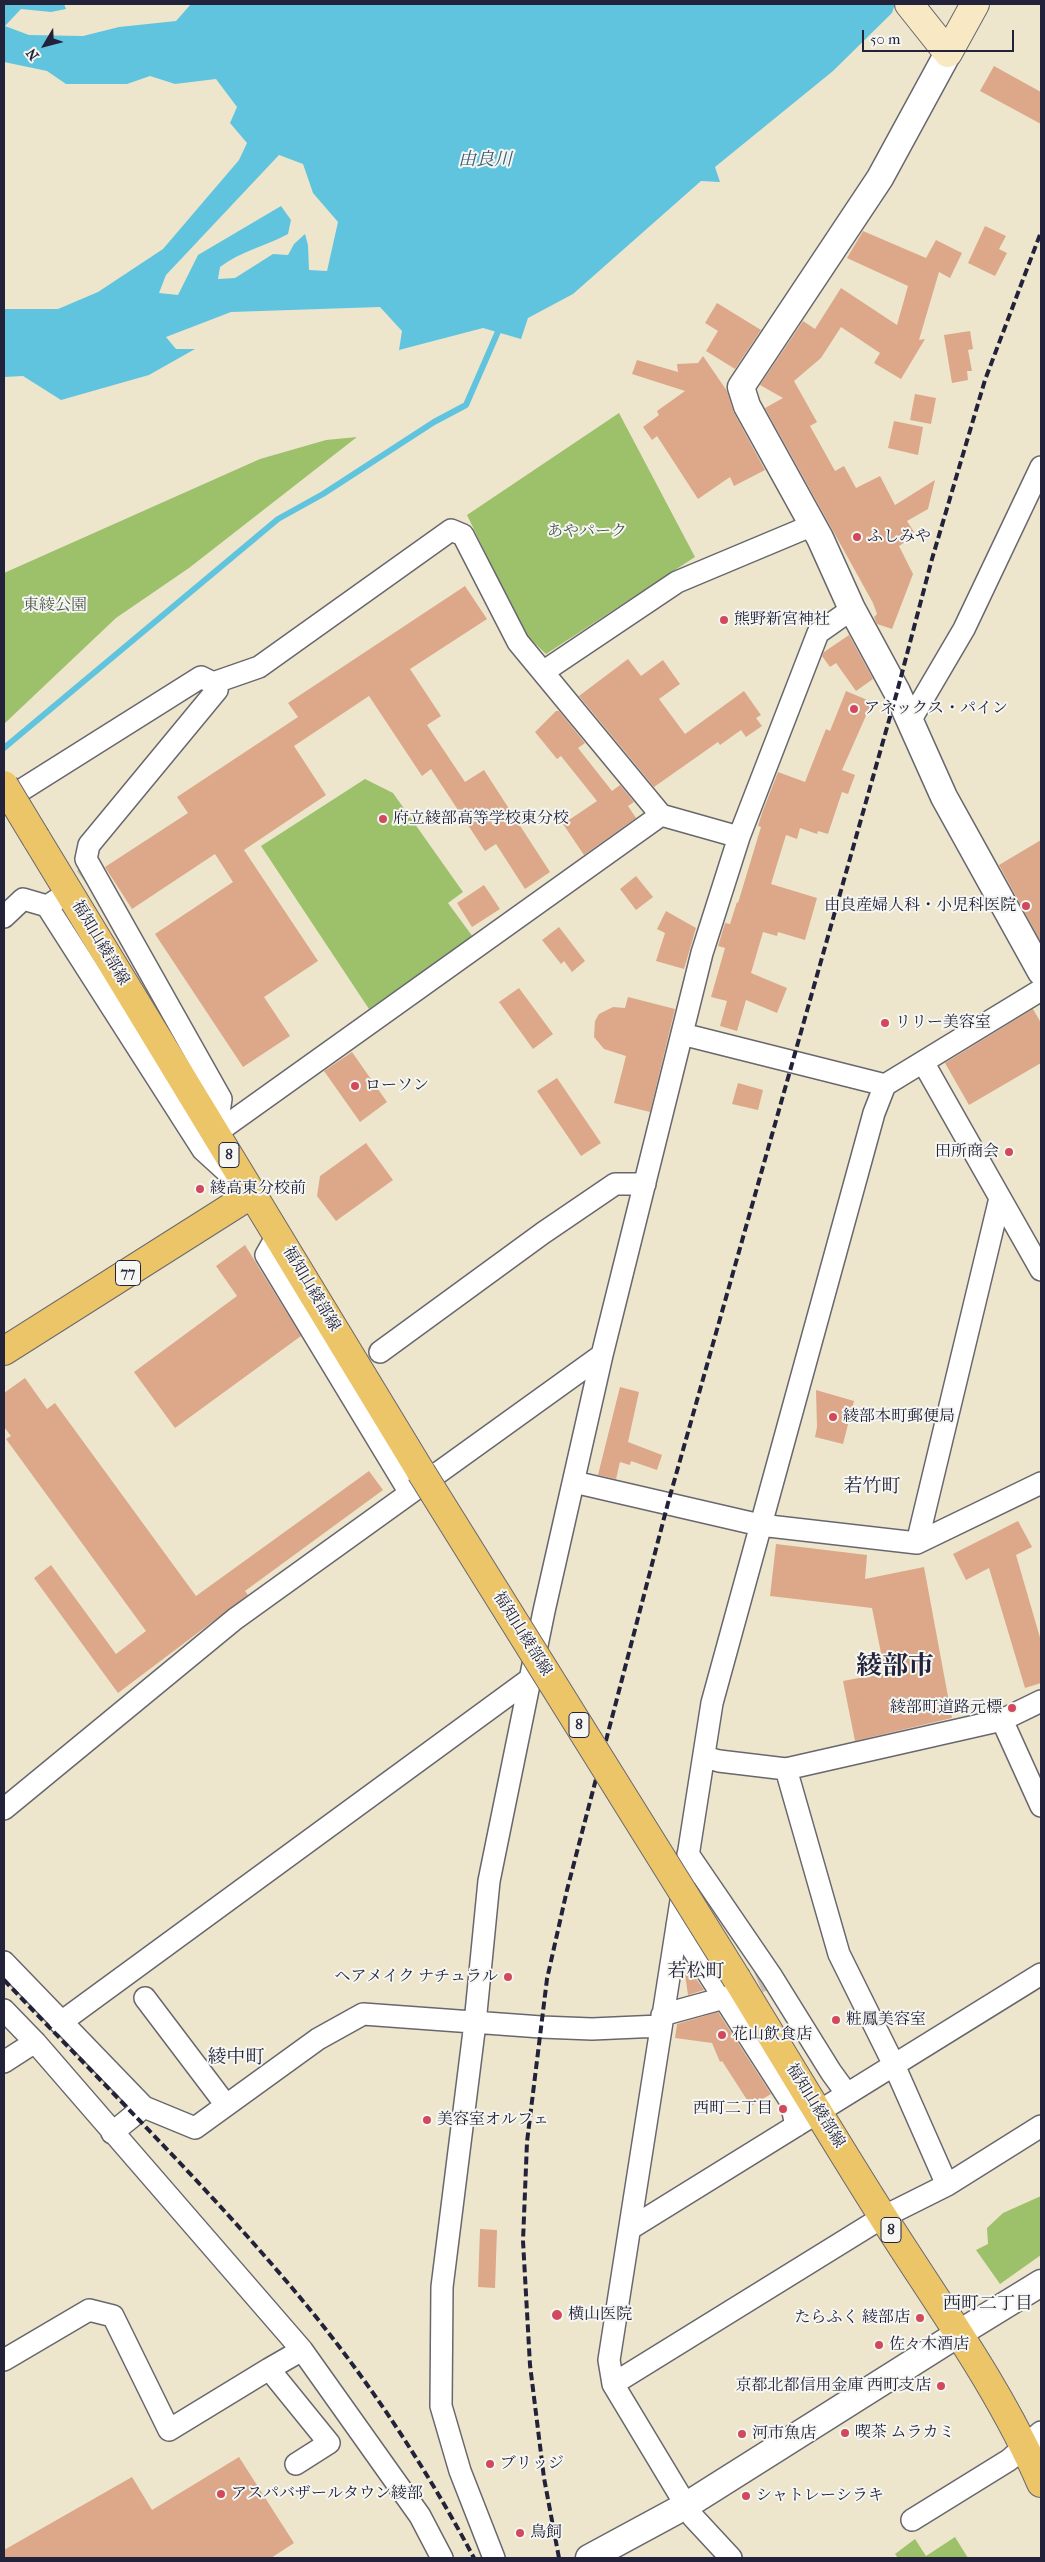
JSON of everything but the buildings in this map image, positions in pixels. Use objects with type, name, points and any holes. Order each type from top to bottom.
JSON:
[{"type":"main road","points":[[917,14],[948,53],[974,4]]},
{"type":"main road","name":"福知山綾部線","points":[[4,785],[278,1234],[416,1482],[730,1988],[807,2119],[883,2217],[958,2334],[1033,2439],[1041,2483]]},
{"type":"main road","name":"77","points":[[4,1350],[252,1194]]},
{"type":"street","points":[[948,53],[880,178],[741,387],[747,406],[813,525],[852,609],[910,721],[944,797],[1041,972]]},
{"type":"street","points":[[910,721],[964,629],[1041,467]]},
{"type":"street","points":[[543,672],[677,582],[813,525]]},
{"type":"street","points":[[213,683],[259,667],[451,530],[464,534],[518,642],[661,815],[739,837]]},
{"type":"street","points":[[494,2558],[460,2471],[441,2406],[442,2286],[475,2023],[489,1880],[530,1679],[602,1355],[702,953],[739,837],[818,633],[852,609]]},
{"type":"street","points":[[4,801],[201,677],[213,683],[217,690],[89,845],[86,859],[89,875],[221,1099],[216,1133]]},
{"type":"street","points":[[216,1133],[661,815]]},
{"type":"street","points":[[4,917],[23,899],[52,903],[203,1150],[252,1194]]},
{"type":"street","points":[[731,2558],[693,2517],[614,2384],[609,2360],[712,1703],[874,1113],[885,1085],[1041,990]]},
{"type":"street","points":[[682,1034],[885,1085]]},
{"type":"street","points":[[923,1062],[1041,1270]]},
{"type":"street","points":[[380,1352],[543,1233],[615,1184],[645,1184]]},
{"type":"street","points":[[917,1544],[1000,1198]]},
{"type":"street","points":[[4,1809],[235,1619],[416,1482],[602,1355]]},
{"type":"street","points":[[574,1482],[760,1525],[917,1544],[1041,1483]]},
{"type":"street","points":[[60,2023],[530,1679]]},
{"type":"street","points":[[705,1757],[720,1762],[786,1769],[1002,1720],[1041,1701]]},
{"type":"street","points":[[1002,1720],[1041,1806]]},
{"type":"street","points":[[786,1769],[839,1954],[894,2065],[947,2185]]},
{"type":"street","points":[[688,1854],[772,1977],[831,2072],[847,2094]]},
{"type":"street","points":[[4,1962],[60,2023],[144,2107],[195,2128],[318,2039],[363,2014],[475,2023],[592,2029],[661,2021],[730,1988],[677,1925]]},
{"type":"street","points":[[631,2228],[1041,1974]]},
{"type":"street","points":[[145,1998],[226,2105]]},
{"type":"street","points":[[4,2010],[302,2350],[420,2516],[442,2558]]},
{"type":"street","points":[[4,2062],[34,2042]]},
{"type":"street","points":[[112,2133],[144,2107]]},
{"type":"street","points":[[614,2384],[883,2217],[947,2185],[1041,2126]]},
{"type":"street","points":[[590,2558],[687,2505],[1041,2283]]},
{"type":"street","points":[[4,2360],[89,2310],[113,2316],[169,2430],[302,2350]]},
{"type":"street","points":[[268,2369],[329,2443],[296,2464]]},
{"type":"street","points":[[912,2520],[1009,2460],[1033,2439]]},
{"type":"green space","name":"あやパーク","points":[[619,413],[695,557],[546,654],[525,634],[467,515]]},
{"type":"green space","name":"東綾公園","points":[[357,437],[189,568],[116,618],[4,724],[4,573],[260,459],[326,440]]},
{"type":"green space","points":[[365,779],[393,793],[463,892],[448,903],[473,937],[369,1009],[261,846]]},
{"type":"green space","points":[[1041,2196],[1041,2255],[1000,2284],[976,2250],[988,2244],[987,2228],[1003,2213]]},
{"type":"green space","points":[[955,2537],[968,2558],[898,2558],[895,2554],[915,2539],[926,2556]]},
{"type":"water","name":"由良川","points":[[5,4],[64,4],[66,9],[51,12],[21,9],[5,26],[29,35],[83,36],[119,27],[176,21],[191,4],[895,4],[892,13],[833,71],[715,167],[720,182],[701,181],[573,294],[528,318],[521,339],[483,328],[399,350],[402,331],[380,307],[231,312],[166,337],[176,349],[195,349],[149,375],[61,400],[23,376],[4,377],[4,309],[58,309],[98,292],[163,249],[239,160],[247,143],[230,123],[237,107],[216,79],[175,84],[150,76],[127,84],[66,84],[47,71],[4,62]],"holes":[[[279,155],[303,164],[313,193],[338,222],[327,271],[309,270],[308,245],[305,234],[294,244],[288,255],[273,254],[235,278],[218,279],[220,267],[228,261],[288,234],[291,220],[281,206],[198,255],[178,295],[159,293],[166,275]]]},
{"type":"waterway","points":[[4,748],[278,519],[323,494],[434,422],[466,405],[500,327]]},
{"type":"tunnel","points":[[58,899],[85,878]]},
{"type":"tunnel","points":[[729,1995],[772,1977]]},
{"type":"railway","points":[[559,2558],[544,2478],[530,2365],[523,2241],[527,2142],[547,1979],[567,1890],[668,1503],[897,692],[932,559],[985,380],[1041,232]]},
{"type":"railway","points":[[4,1980],[151,2132],[258,2249],[319,2320],[391,2419],[434,2487],[474,2558]]},
{"type":"place","name":"ふしみや","points":[[857,537]]},
{"type":"place","name":"熊野新宮神社","points":[[724,620]]},
{"type":"place","name":"アネックス・パイン","points":[[854,709]]},
{"type":"place","name":"府立綾部高等学校東分校","points":[[383,819]]},
{"type":"place","name":"由良産婦人科・小児科医院","points":[[1026,906]]},
{"type":"place","name":"リリー美容室","points":[[885,1023]]},
{"type":"place","name":"ローソン","points":[[355,1086]]},
{"type":"place","name":"田所商会","points":[[1009,1152]]},
{"type":"place","name":"綾高東分校前","points":[[200,1189]]},
{"type":"place","name":"綾部本町郵便局","points":[[833,1417]]},
{"type":"place","name":"綾部町道路元標","points":[[1012,1708]]},
{"type":"place","name":"ヘアメイク ナチュラル","points":[[508,1977]]},
{"type":"place","name":"粧鳳美容室","points":[[836,2020]]},
{"type":"place","name":"花山飲食店","points":[[722,2035]]},
{"type":"place","name":"西町二丁目","points":[[783,2109]]},
{"type":"place","name":"美容室オルフェ","points":[[427,2120]]},
{"type":"place","name":"横山医院","points":[[557,2315]]},
{"type":"place","name":"たらふく 綾部店","points":[[920,2318]]},
{"type":"place","name":"佐々木酒店","points":[[879,2345]]},
{"type":"place","name":"京都北都信用金庫 西町支店","points":[[941,2386]]},
{"type":"place","name":"喫茶 ムラカミ","points":[[845,2433]]},
{"type":"place","name":"河市魚店","points":[[742,2434]]},
{"type":"place","name":"ブリッジ","points":[[490,2464]]},
{"type":"place","name":"アスパバザールタウン綾部","points":[[221,2494]]},
{"type":"place","name":"シャトレーシラキ","points":[[746,2496]]},
{"type":"place","name":"鳥飼","points":[[520,2533]]},
{"type":"district","name":"若竹町","points":[[872,1487]]},
{"type":"district","name":"綾部市","points":[[895,1668]]},
{"type":"district","name":"若松町","points":[[696,1972]]},
{"type":"district","name":"綾中町","points":[[236,2058]]},
{"type":"district","name":"西町二丁目","points":[[988,2305]]}]
